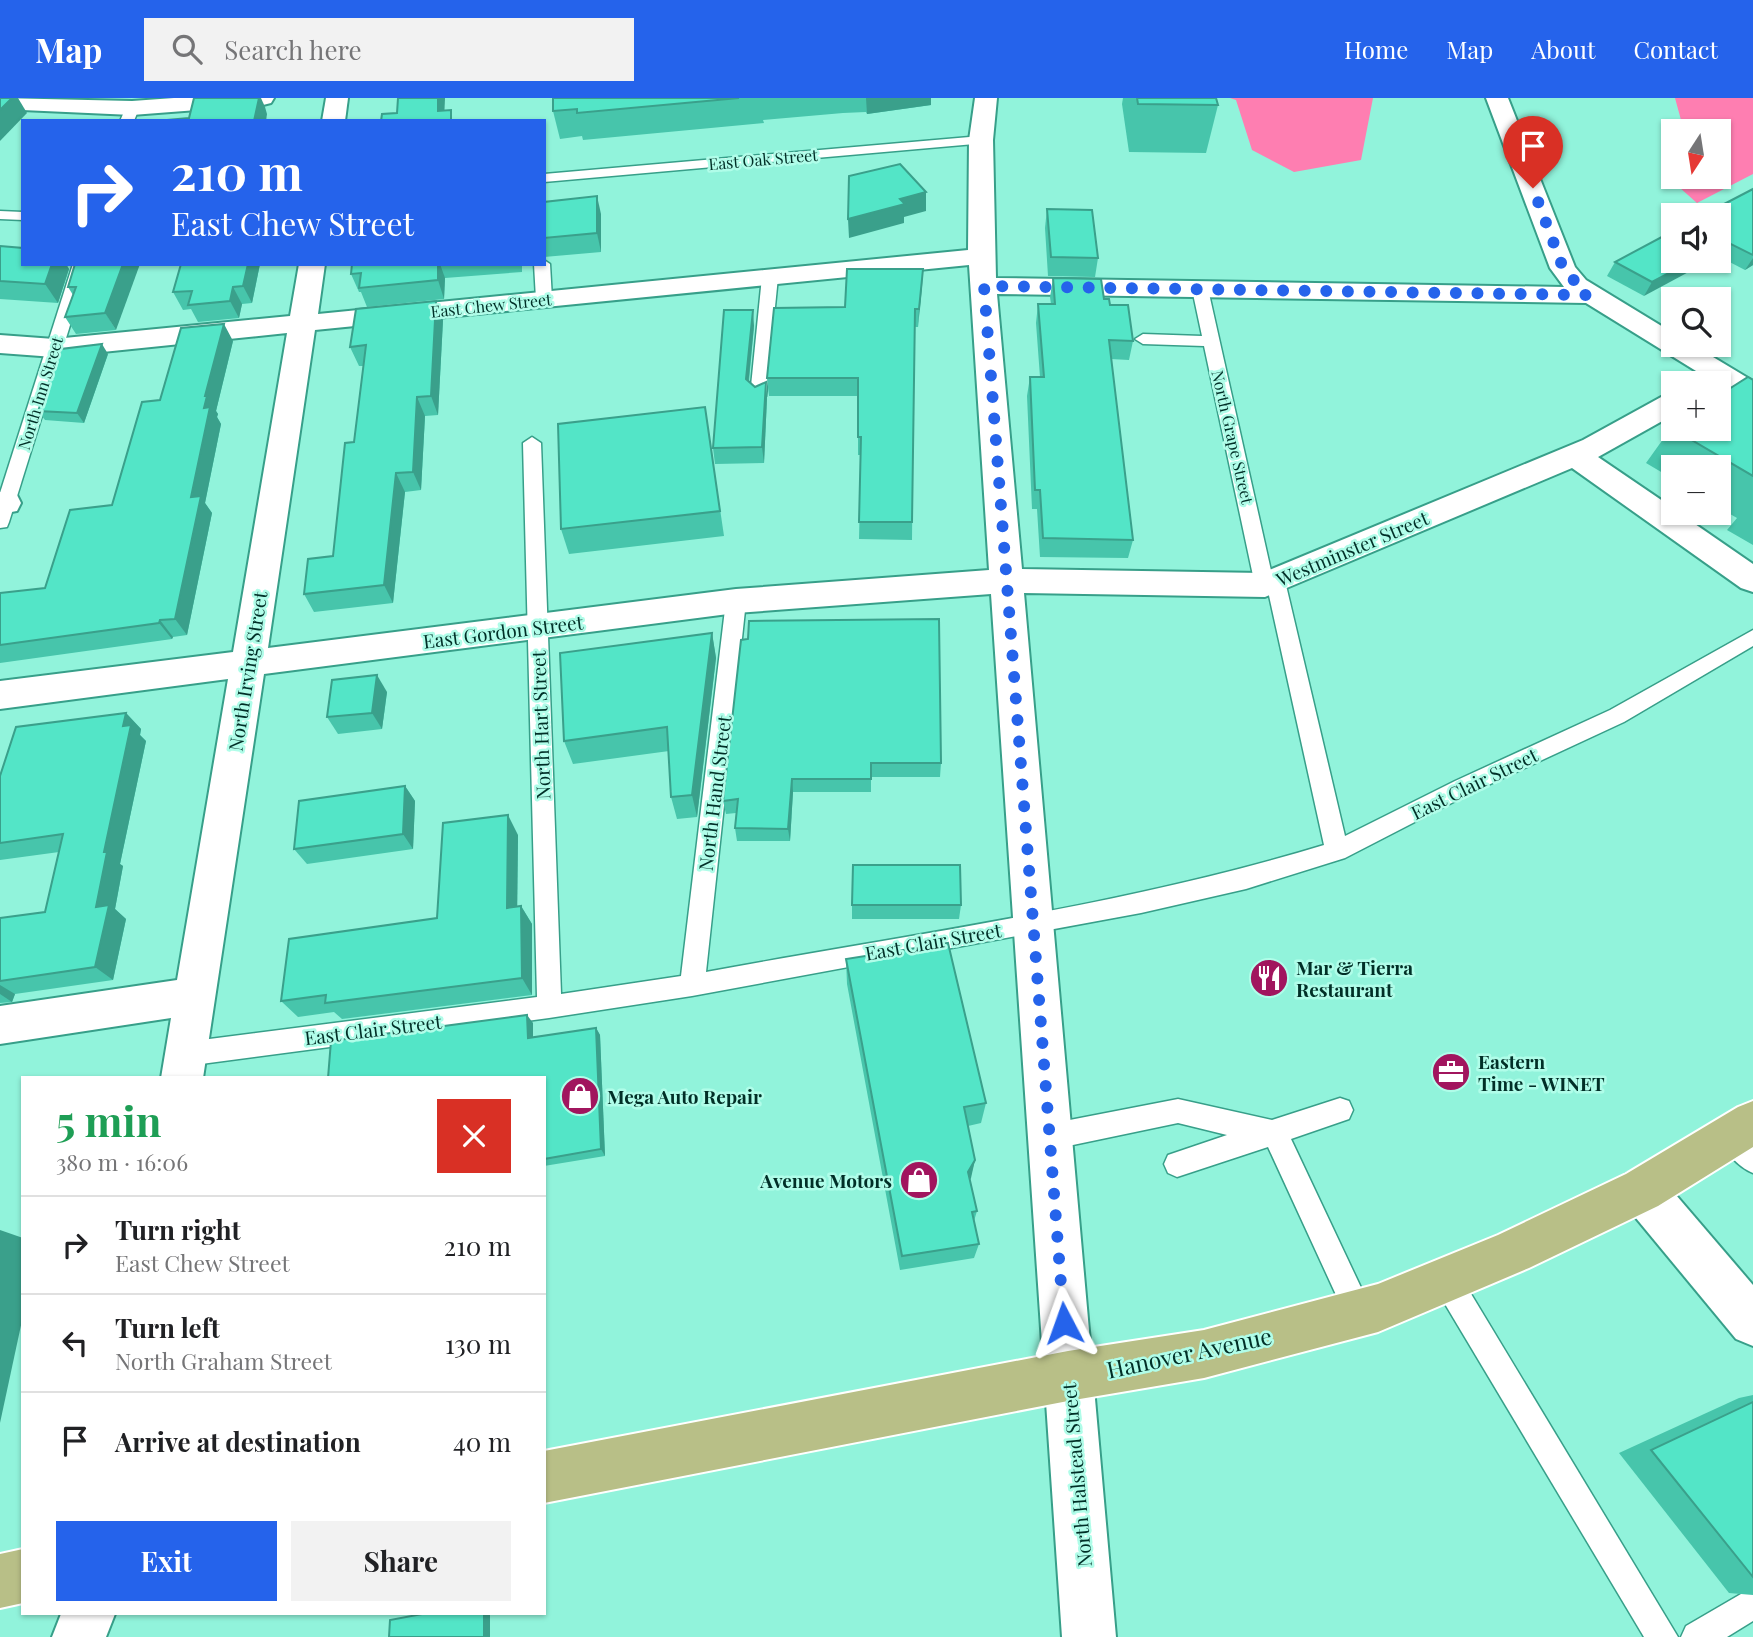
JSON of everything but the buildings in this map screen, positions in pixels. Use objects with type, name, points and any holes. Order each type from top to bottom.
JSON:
[{"type":"main road","name":"Hanover Avenue","points":[[546,1476],[1068,1376],[1205,1354],[1359,1313],[1513,1252],[1746,1139]]},
{"type":"main road","points":[[0,1581],[21,1576]]},
{"type":"street","points":[[0,102],[130,115],[263,98]]},
{"type":"street","points":[[333,119],[337,98]]},
{"type":"street","name":"North Halstead Street","points":[[986,98],[981,140],[983,271],[1089,1637]]},
{"type":"street","points":[[1497,98],[1563,268],[1587,295],[1703,371]]},
{"type":"street","name":"North Irving Street","points":[[184,1066],[312,266]]},
{"type":"street","name":"East Chew Street","points":[[0,344],[54,348],[770,277],[983,271],[1199,289],[1587,295]]},
{"type":"street","points":[[1729,371],[1753,358]]},
{"type":"street","points":[[1731,385],[1753,394]]},
{"type":"street","name":"Westminster Street","points":[[1007,581],[1270,583],[1575,455],[1661,409]]},
{"type":"street","points":[[1575,455],[1753,580]]},
{"type":"street","name":"East Gordon Street","points":[[0,695],[736,601],[1007,581]]},
{"type":"street","points":[[0,1025],[194,996]]},
{"type":"street","points":[[1642,1190],[1753,1322]]},
{"type":"street","points":[[79,1637],[88,1615]]},
{"type":"lane","name":"East Oak Street","points":[[546,178],[981,140]]},
{"type":"lane","points":[[0,215],[21,216]]},
{"type":"lane","name":"North Inn Street","points":[[2,509],[79,266]]},
{"type":"lane","points":[[542,266],[544,299]]},
{"type":"lane","points":[[758,396],[770,277]]},
{"type":"lane","name":"North Grape Street","points":[[1199,289],[1338,850]]},
{"type":"lane","points":[[1143,339],[1211,341]]},
{"type":"lane","name":"North Hart Street","points":[[532,443],[549,1007]]},
{"type":"lane","name":"North Hand Street","points":[[692,985],[736,601]]},
{"type":"lane","name":"East Clair Street","points":[[184,1066],[692,985],[1190,893],[1338,850],[1463,787],[1617,716],[1753,637]]},
{"type":"lane","points":[[1177,1164],[1340,1110]]},
{"type":"lane","points":[[1049,1137],[1178,1111],[1275,1132]]},
{"type":"lane","points":[[1275,1132],[1359,1313]]},
{"type":"lane","points":[[1446,1279],[1662,1637]]},
{"type":"lane","points":[[1697,1637],[1753,1603]]},
{"type":"shaded area","points":[[1230,98],[1373,98],[1361,160],[1294,172],[1252,150],[1236,100]]},
{"type":"shaded area","points":[[1675,98],[1753,98],[1753,174],[1731,185],[1731,119],[1681,119]]},
{"type":"shaded area","points":[[1681,189],[1724,189],[1697,203]]},
{"type":"place","name":"Mar & Tierra Restaurant","points":[[1269,978]]},
{"type":"place","name":"Eastern Time - WINET","points":[[1451,1072]]},
{"type":"place","name":"Mega Auto Repair","points":[[580,1096]]},
{"type":"place","name":"Avenue Motors","points":[[919,1180]]},
{"type":"route","points":[[1064,1323],[984,286],[1587,295],[1563,268],[1533,188]]}]
